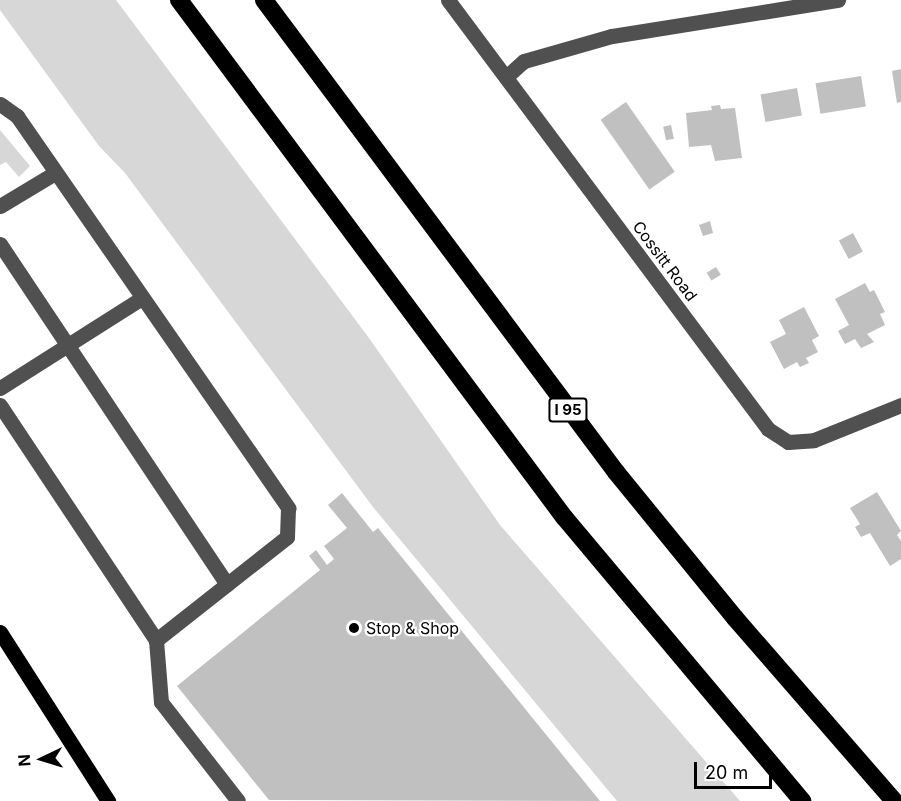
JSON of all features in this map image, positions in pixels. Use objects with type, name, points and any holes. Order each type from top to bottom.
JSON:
[{"type":"highway","points":[[179,0],[564,517],[802,801]]},
{"type":"highway","name":"I 95","points":[[264,0],[616,472],[742,627],[894,801]]},
{"type":"main road","points":[[0,632],[108,801]]},
{"type":"street","name":"Cossitt Road","points":[[448,0],[768,429],[788,442],[814,440],[901,405]]},
{"type":"street","points":[[506,77],[524,61],[612,36],[838,0]]},
{"type":"street","points":[[0,104],[17,116],[54,173],[288,508],[287,537],[156,640]]},
{"type":"street","points":[[0,206],[54,173]]},
{"type":"street","points":[[0,244],[227,584]]},
{"type":"street","points":[[0,388],[142,298]]},
{"type":"street","points":[[0,405],[156,640],[161,702],[238,801]]},
{"type":"shaded area","points":[[0,0],[116,0],[369,338],[500,525],[740,801],[617,801],[373,507],[125,173],[99,146],[0,10]]},
{"type":"shaded area","points":[[0,130],[30,166],[19,177],[6,162],[0,165]]},
{"type":"building","points":[[901,69],[901,102],[897,103],[892,71]]},
{"type":"building","points":[[861,76],[866,107],[820,114],[816,83]]},
{"type":"building","points":[[797,88],[802,116],[765,122],[761,94]]},
{"type":"building","points":[[626,102],[675,172],[649,189],[601,120]]},
{"type":"building","points":[[720,105],[721,109],[735,108],[742,158],[715,161],[711,145],[689,147],[686,113],[712,110],[711,106]]},
{"type":"building","points":[[671,125],[674,139],[666,140],[663,127]]},
{"type":"building","points":[[710,221],[713,233],[703,236],[699,225]]},
{"type":"building","points":[[853,233],[863,252],[849,259],[839,241]]},
{"type":"building","points":[[716,267],[721,275],[711,280],[707,273]]},
{"type":"building","points":[[865,283],[870,292],[874,290],[885,312],[880,314],[885,325],[867,334],[874,342],[861,348],[855,339],[845,344],[838,331],[849,325],[835,299]]},
{"type":"building","points":[[804,307],[819,336],[812,340],[818,352],[806,358],[809,363],[800,367],[797,362],[784,369],[770,342],[786,334],[779,320]]},
{"type":"building","points":[[877,492],[901,531],[897,535],[901,541],[901,559],[890,566],[870,533],[861,537],[855,527],[860,524],[850,508]]},
{"type":"building","name":"Stop & Shop","points":[[342,493],[373,532],[378,528],[600,801],[269,800],[177,686],[320,570],[309,556],[316,550],[327,565],[334,559],[324,546],[347,528],[328,505]]},
{"type":"place","name":"Stop & Shop","points":[[354,628]]}]
